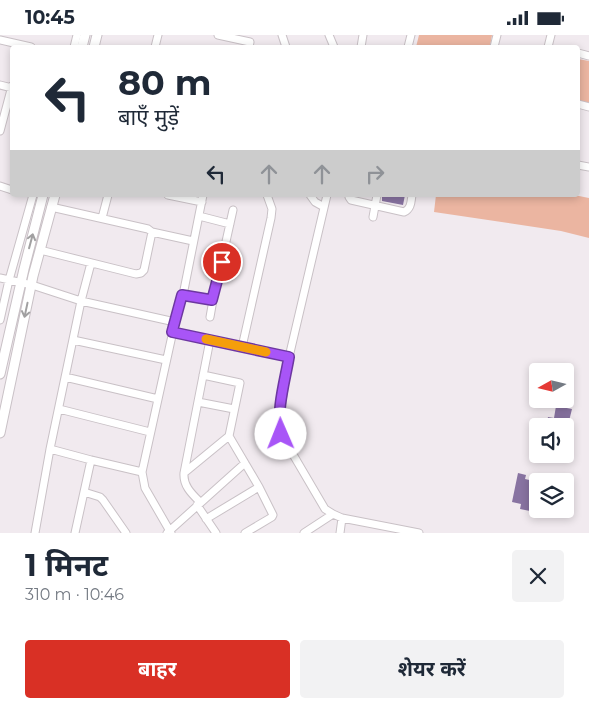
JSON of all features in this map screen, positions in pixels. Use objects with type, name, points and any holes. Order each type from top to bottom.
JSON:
[{"type":"street","points":[[218,35],[250,41]]},
{"type":"street","points":[[0,40],[18,45]]},
{"type":"street","points":[[0,131],[10,94]]},
{"type":"street","points":[[0,320],[32,197]]},
{"type":"street","points":[[0,374],[42,197]]},
{"type":"street","points":[[0,433],[40,250],[54,197]]},
{"type":"street","points":[[102,218],[107,197]]},
{"type":"street","points":[[185,197],[202,199],[150,432],[142,472],[144,488],[169,532],[245,463]]},
{"type":"street","points":[[242,347],[271,217],[272,209],[268,197]]},
{"type":"street","points":[[311,197],[315,202],[324,207]]},
{"type":"street","points":[[326,197],[289,357],[280,414],[279,425],[281,434],[325,509],[333,515],[384,530],[419,533]]},
{"type":"street","points":[[349,197],[351,200],[404,212],[410,207],[412,197]]},
{"type":"street","points":[[373,217],[377,197]]},
{"type":"street","points":[[51,207],[194,241]]},
{"type":"street","points":[[210,317],[212,300],[233,210]]},
{"type":"street","points":[[198,216],[230,224]]},
{"type":"street","points":[[40,250],[136,274],[144,270],[152,231]]},
{"type":"street","points":[[35,533],[50,449],[81,301],[91,263]]},
{"type":"street","points":[[0,278],[32,285],[81,301],[175,322]]},
{"type":"street","points":[[182,295],[212,300]]},
{"type":"street","points":[[172,332],[289,357]]},
{"type":"street","points":[[73,340],[166,360]]},
{"type":"street","points":[[210,340],[183,478],[186,487],[199,504],[206,519],[216,533]]},
{"type":"street","points":[[184,473],[229,436],[240,383],[203,375]]},
{"type":"street","points":[[65,377],[158,399]]},
{"type":"street","points":[[198,402],[234,409]]},
{"type":"street","points":[[59,409],[150,432]]},
{"type":"street","points":[[229,436],[273,515],[245,533]]},
{"type":"street","points":[[50,449],[142,472]]},
{"type":"street","points":[[75,533],[91,460]]},
{"type":"street","points":[[206,519],[259,487]]},
{"type":"street","points":[[84,492],[100,497],[126,533]]},
{"type":"street","points":[[304,533],[333,515]]},
{"type":"street","points":[[340,533],[342,518]]},
{"type":"shaded area","points":[[419,35],[492,35],[490,45],[416,45]]},
{"type":"shaded area","points":[[580,59],[589,61],[589,103],[580,101]]},
{"type":"shaded area","points":[[580,196],[589,198],[589,238],[561,231],[434,212],[436,197]]},
{"type":"building","points":[[382,197],[405,197],[403,205],[382,201]]},
{"type":"building","points":[[556,408],[572,409],[570,418],[554,418]]},
{"type":"building","points":[[518,473],[526,475],[525,479],[529,480],[529,511],[520,509],[521,504],[512,502]]},
{"type":"slow traffic","points":[[206,339],[266,352]]},
{"type":"route","points":[[222,262],[212,300],[182,295],[172,332],[289,357],[280,414],[279,425],[281,434]]}]
